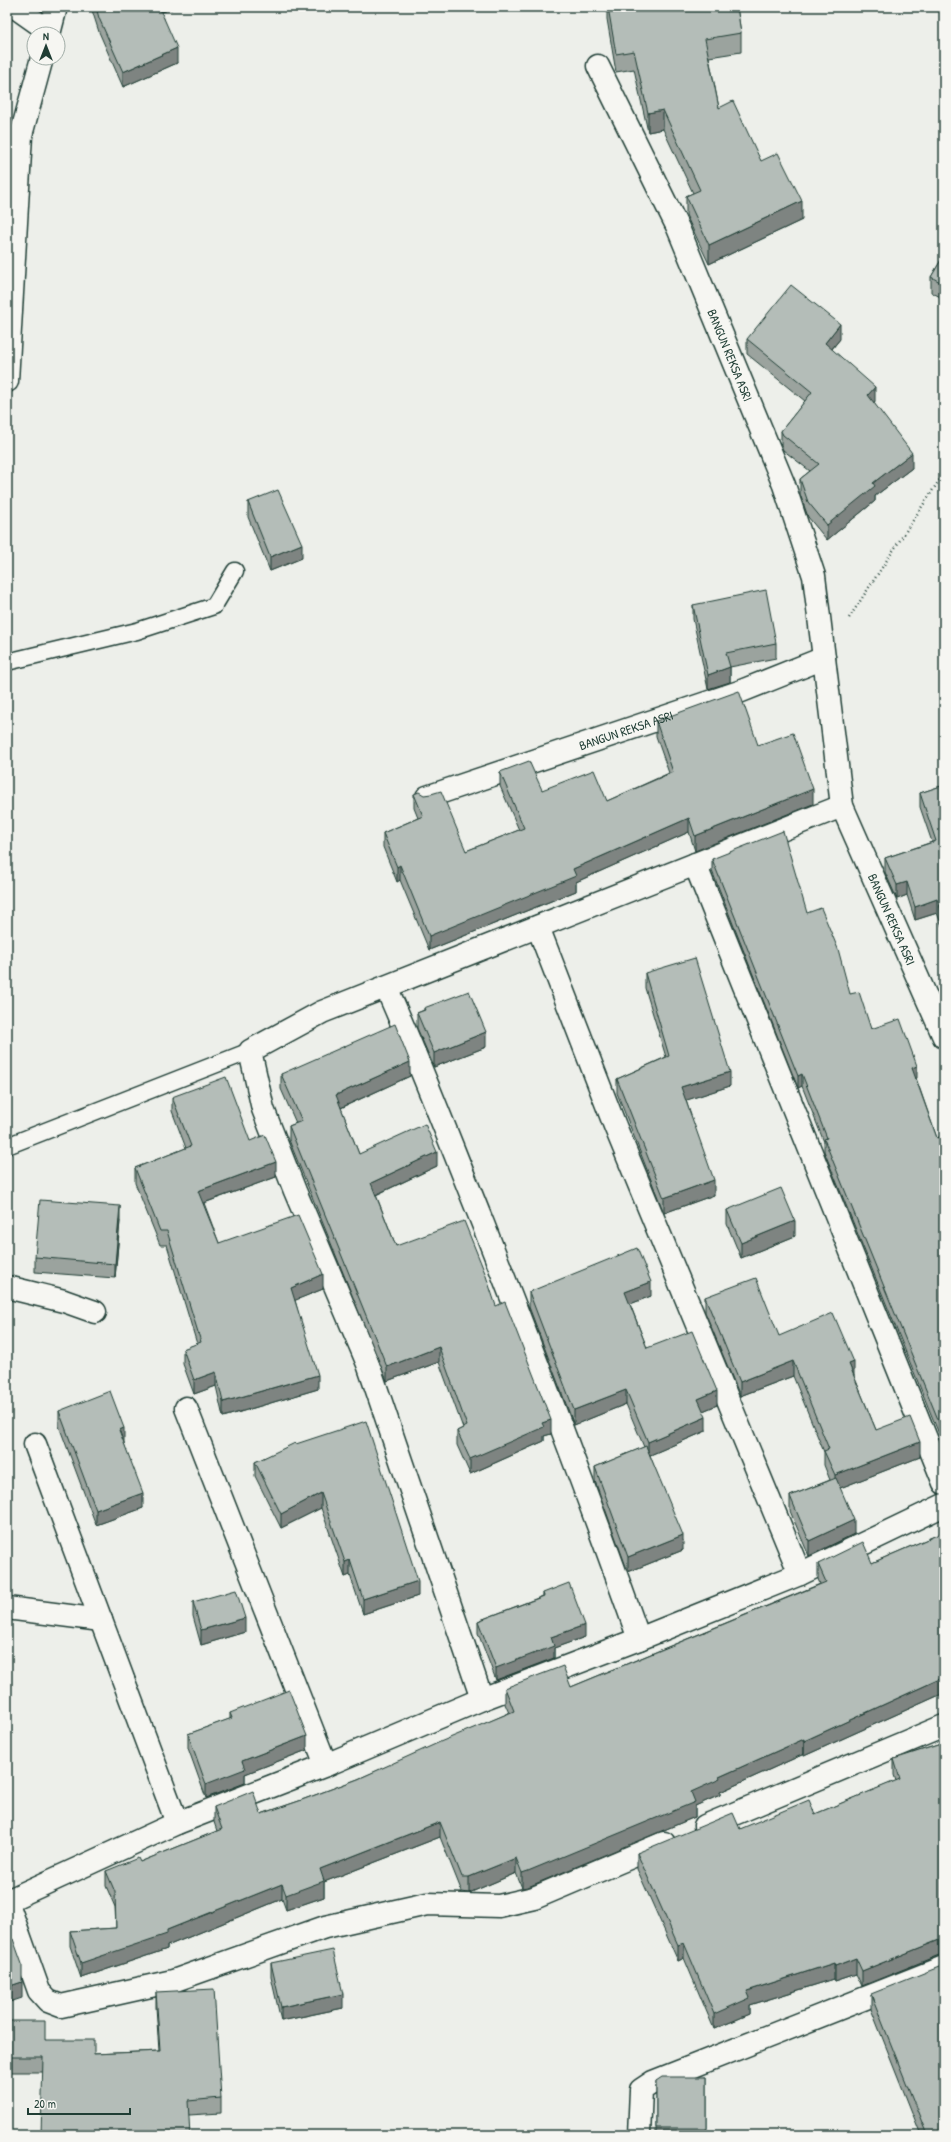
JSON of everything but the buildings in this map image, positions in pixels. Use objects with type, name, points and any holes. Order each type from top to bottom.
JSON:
[{"type":"street","points":[[14,7],[41,26]]},
{"type":"street","points":[[51,26],[56,7]]},
{"type":"street","points":[[7,381],[14,137],[39,66]]},
{"type":"street","name":"BANGUN REKSA ASRI","points":[[598,66],[678,228],[784,485],[814,576],[842,806],[944,1037]]},
{"type":"street","name":"BANGUN REKSA ASRI","points":[[427,797],[739,692],[824,658]]},
{"type":"street","points":[[482,1699],[368,1364],[263,1109],[250,1051],[322,1012],[842,806]]},
{"type":"street","points":[[695,864],[944,1483]]},
{"type":"street","points":[[538,927],[615,1126],[800,1574]]},
{"type":"street","points":[[386,987],[410,1041],[498,1261],[598,1524],[639,1639]]},
{"type":"street","points":[[7,1287],[64,1301],[95,1312]]},
{"type":"street","points":[[186,1408],[326,1764]]},
{"type":"street","points":[[35,1444],[177,1823]]},
{"type":"street","points":[[944,1505],[800,1574],[639,1639],[482,1699],[326,1764],[177,1823],[7,1901],[39,1991],[48,2001],[61,2006],[174,1981],[333,1925],[427,1904],[499,1906],[534,1898],[944,1726]]},
{"type":"street","points":[[7,1608],[101,1620]]},
{"type":"street","points":[[639,2135],[641,2090],[653,2082],[944,1967]]},
{"type":"lane","points":[[7,662],[137,630],[214,606],[235,571]]},
{"type":"lane","points":[[7,1146],[250,1051]]},
{"type":"path","points":[[824,658],[944,473]]}]
